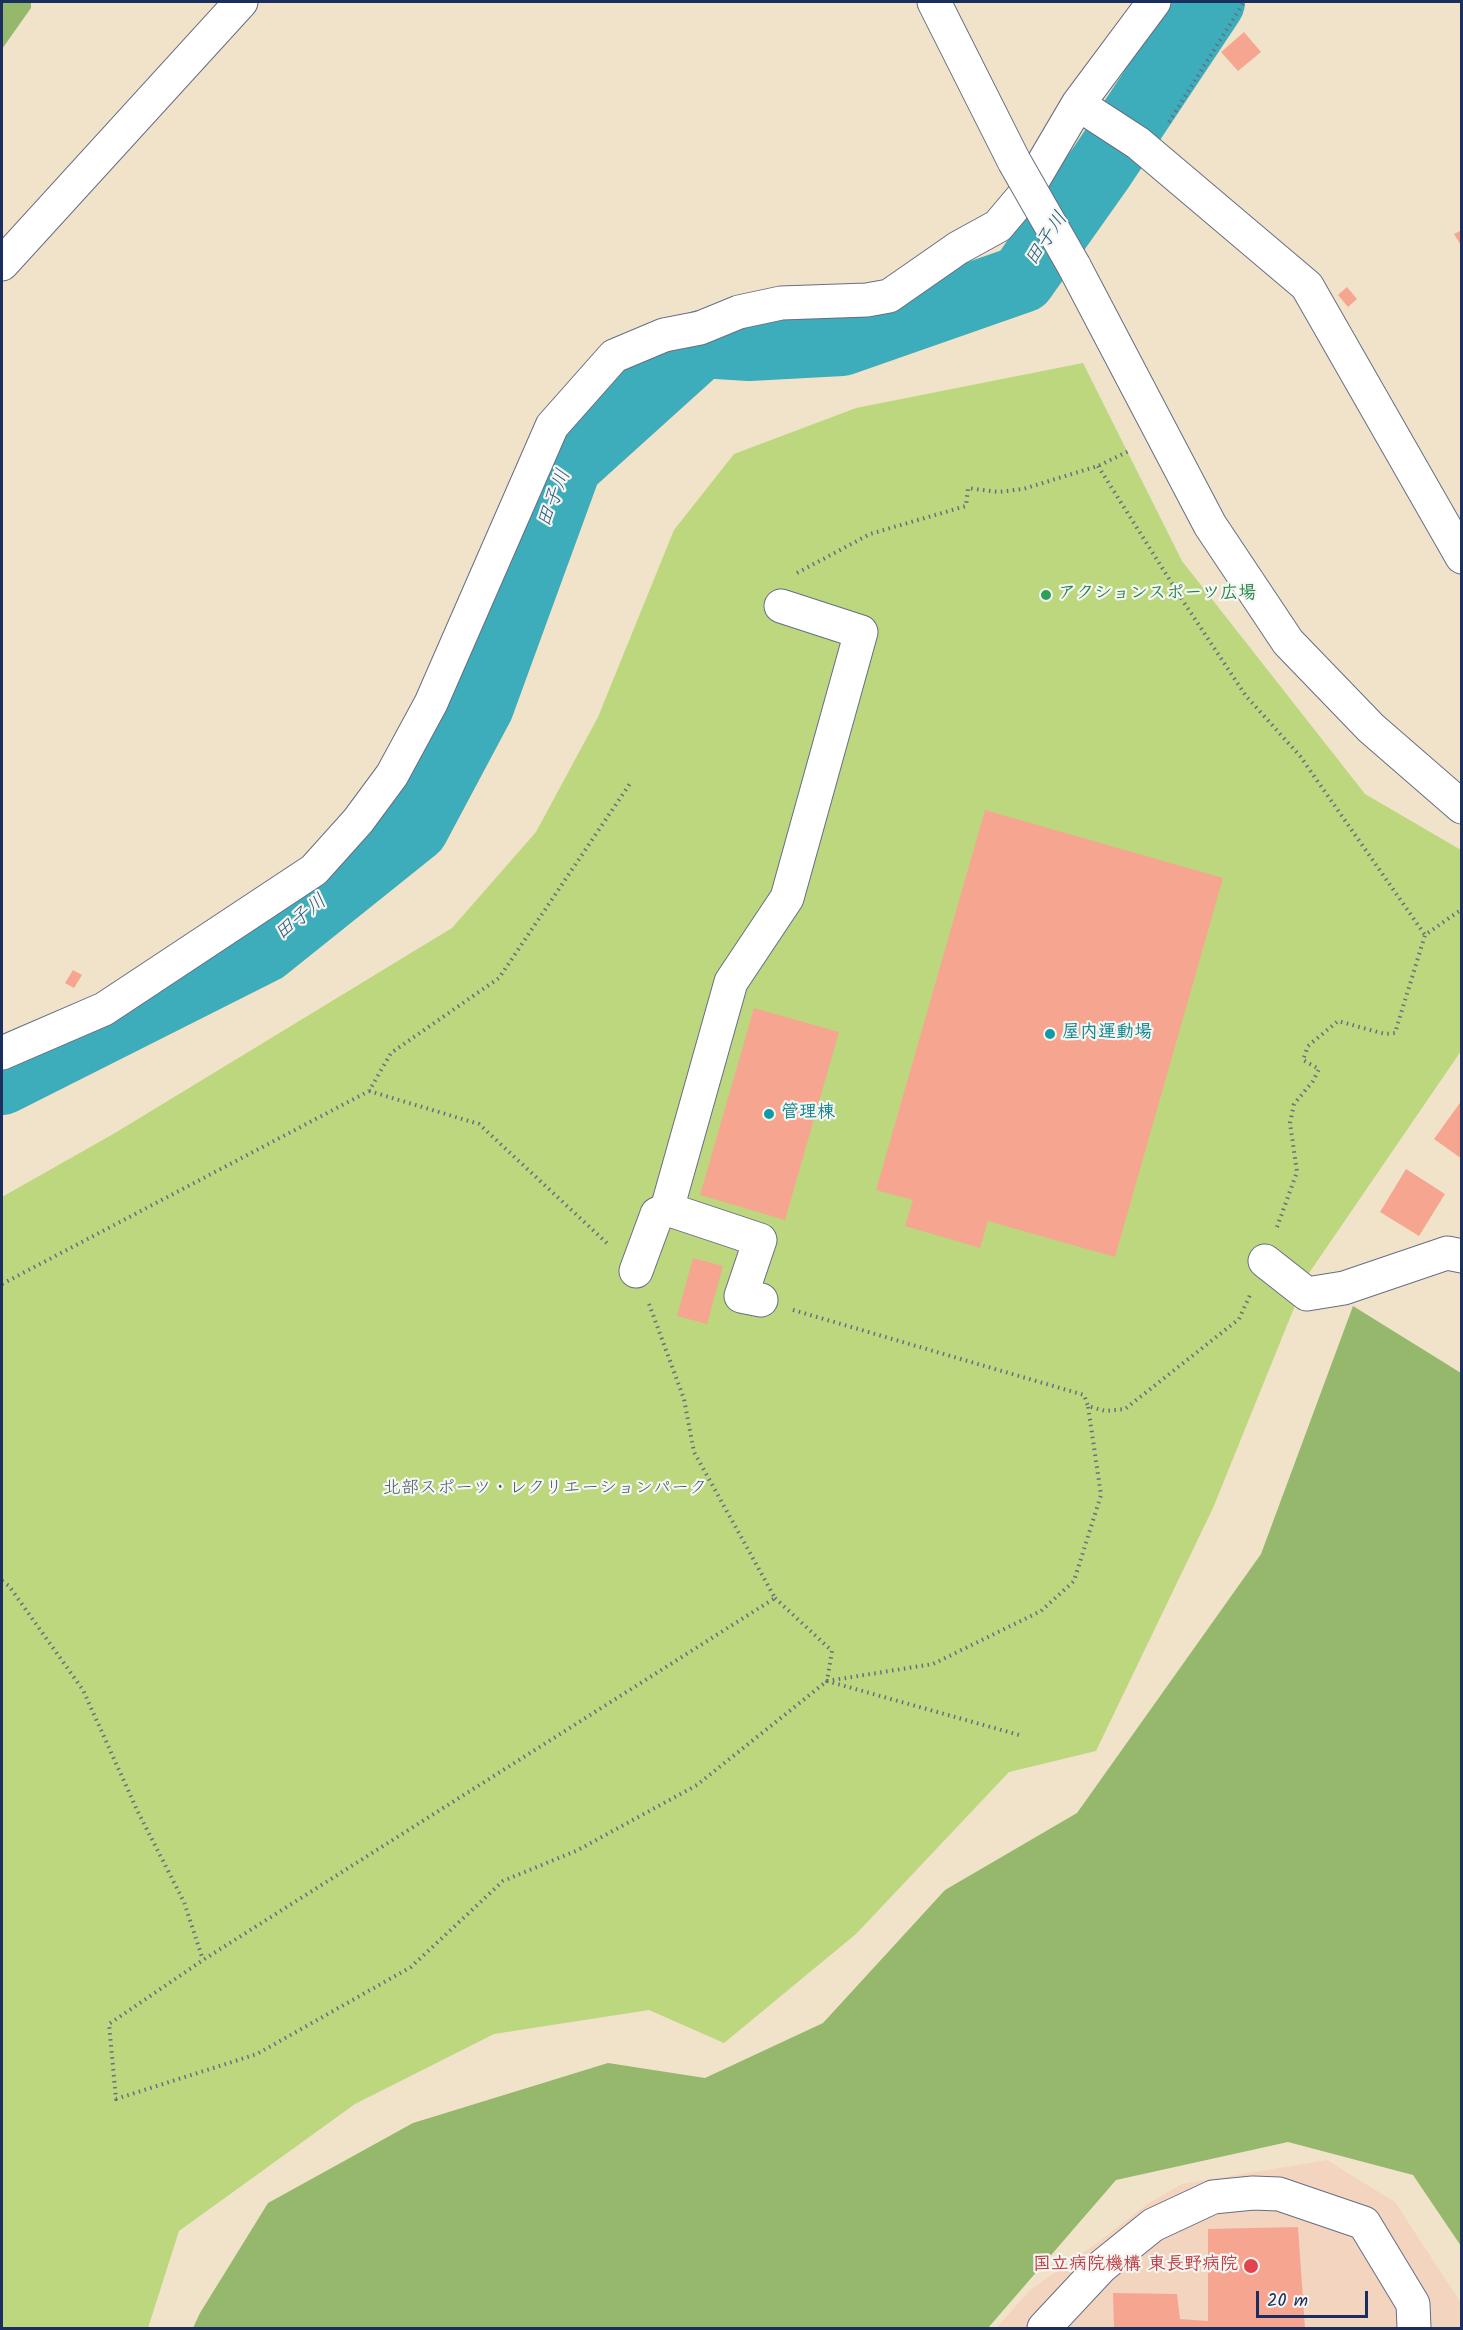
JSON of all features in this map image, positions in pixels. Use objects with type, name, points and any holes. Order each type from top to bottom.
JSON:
[{"type":"street","points":[[2,264],[241,2]]},
{"type":"street","points":[[934,2],[1014,161],[1074,266],[1210,525],[1288,642],[1371,728],[1461,807]]},
{"type":"street","points":[[2,1053],[104,1009],[314,870],[358,821],[393,775],[431,703],[552,426],[614,356],[664,335],[700,328],[749,310],[781,303],[867,300],[889,296],[958,248],[998,226],[1025,194],[1078,104],[1154,2]]},
{"type":"street","points":[[1078,104],[1144,148],[1307,286],[1461,557]]},
{"type":"street","points":[[667,1209],[731,982],[787,898],[861,632],[781,606]]},
{"type":"street","points":[[636,1271],[657,1214],[667,1209],[760,1240],[741,1296],[761,1300]]},
{"type":"street","points":[[1265,1261],[1307,1294],[1344,1288],[1447,1253],[1461,1257]]},
{"type":"street","points":[[1044,2328],[1101,2267],[1154,2225],[1213,2197],[1253,2193],[1279,2194],[1364,2223],[1413,2304],[1414,2328]]},
{"type":"path","points":[[1144,148],[1244,2]]},
{"type":"path","points":[[781,606],[792,576],[870,534],[966,506],[968,488],[998,492],[1023,489],[1098,466],[1138,447]]},
{"type":"path","points":[[1098,466],[1246,696],[1300,756],[1425,935]]},
{"type":"path","points":[[2,1284],[369,1091],[391,1053],[499,978],[631,782]]},
{"type":"path","points":[[1088,1406],[1105,1411],[1125,1408],[1239,1319],[1265,1261],[1297,1172],[1290,1123],[1294,1104],[1313,1081],[1318,1068],[1303,1060],[1308,1046],[1338,1021],[1385,1034],[1395,1033],[1425,935],[1461,909]]},
{"type":"path","points":[[369,1091],[479,1124],[636,1271],[684,1399],[694,1452],[775,1598],[832,1651],[827,1681]]},
{"type":"path","points":[[761,1300],[1084,1395],[1088,1406],[1101,1495],[1074,1581],[1041,1611],[933,1664],[827,1681],[697,1785],[578,1850],[502,1881],[411,1967],[257,2054],[116,2099],[109,2024],[203,1960],[775,1598]]},
{"type":"path","points":[[2,1581],[9,1586],[83,1690],[137,1810],[184,1902],[203,1960]]},
{"type":"path","points":[[827,1681],[1019,1735]]},
{"type":"shaded area","name":"国立病院機構 東長野病院","points":[[1327,2160],[1395,2202],[1461,2303],[1461,2328],[996,2328],[1030,2290],[1100,2241],[1147,2204],[1182,2184]]},
{"type":"green space","points":[[2,2],[31,2],[31,8],[2,49]]},
{"type":"green space","name":"北部スポーツ・レクリエーションパーク","points":[[1083,363],[1182,561],[1365,794],[1461,850],[1461,1051],[1307,1276],[1213,1508],[1096,1751],[1009,1772],[856,1934],[724,2043],[649,2010],[494,2034],[355,2104],[179,2231],[148,2328],[2,2328],[2,1197],[115,1133],[452,928],[536,832],[598,717],[674,530],[734,454],[856,408]]},
{"type":"green space","points":[[1353,1306],[1461,1373],[1461,2246],[1413,2175],[1288,2142],[1116,2180],[988,2328],[193,2328],[268,2203],[413,2123],[608,2063],[705,2078],[823,2023],[945,1890],[1077,1813],[1261,1554]]},
{"type":"building","points":[[1244,32],[1261,52],[1238,71],[1221,52]]},
{"type":"building","points":[[1462,230],[1462,247],[1454,234]]},
{"type":"building","points":[[1347,287],[1357,299],[1348,307],[1338,295]]},
{"type":"building","name":"屋内運動場","points":[[985,810],[1223,878],[1115,1257],[988,1221],[980,1248],[905,1226],[913,1200],[876,1190]]},
{"type":"building","points":[[73,970],[82,975],[74,988],[65,983]]},
{"type":"building","name":"管理棟","points":[[754,1008],[839,1032],[785,1220],[700,1195]]},
{"type":"building","points":[[1462,1100],[1462,1159],[1434,1139]]},
{"type":"building","points":[[1406,1169],[1445,1194],[1419,1236],[1380,1212]]},
{"type":"building","points":[[693,1258],[723,1266],[707,1324],[677,1316]]},
{"type":"building","points":[[1298,2227],[1305,2328],[1114,2328],[1113,2293],[1177,2294],[1180,2319],[1208,2321],[1208,2229]]},
{"type":"waterway","name":"田子川","points":[[2,1081],[264,949],[415,828],[480,706],[568,465],[702,344],[749,347],[842,342],[1022,279],[1102,166],[1211,2]]},
{"type":"place","name":"アクションスポーツ広場","points":[[1046,595]]},
{"type":"place","name":"屋内運動場","points":[[1050,1034]]},
{"type":"place","name":"管理棟","points":[[769,1114]]},
{"type":"place","name":"国立病院機構 東長野病院","points":[[1251,2266]]}]
